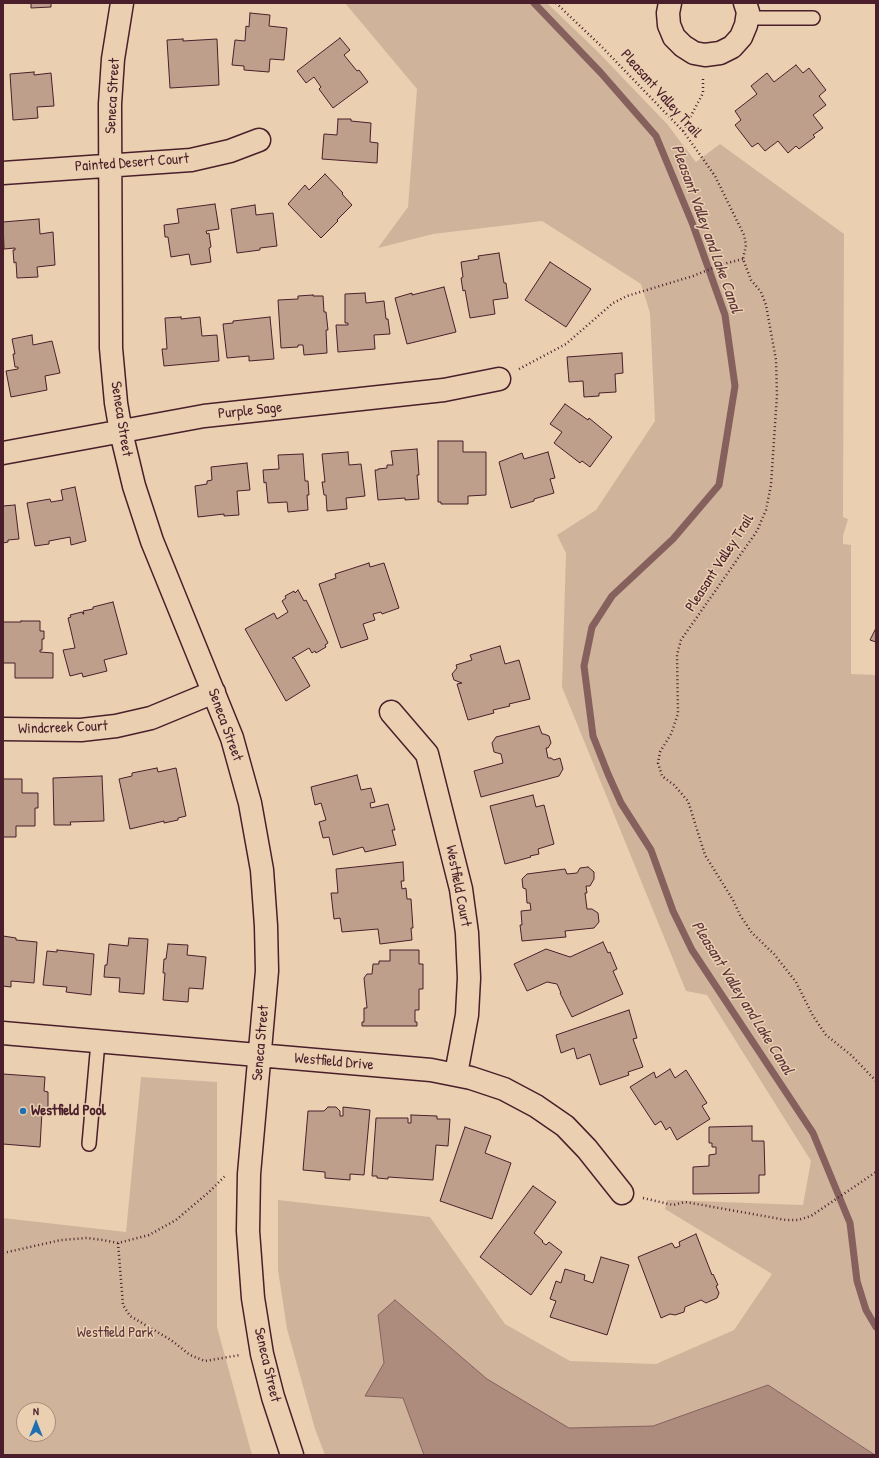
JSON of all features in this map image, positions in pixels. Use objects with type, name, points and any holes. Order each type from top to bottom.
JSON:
[{"type":"street","name":"Seneca Street","points":[[122,3],[113,67],[110,104],[111,348],[116,403],[121,432],[134,486],[152,542],[232,738],[250,803],[262,870],[266,926],[267,971],[250,1174],[248,1231],[253,1298],[262,1350],[273,1397],[292,1455]]},
{"type":"street","points":[[670,3],[668,12],[669,25],[674,37],[683,46],[694,53],[705,55],[720,53],[732,47],[741,37],[746,25],[746,10]]},
{"type":"street","name":"Painted Desert Court","points":[[3,172],[191,160],[230,151],[259,140]]},
{"type":"street","name":"Purple Sage","points":[[3,453],[204,416],[444,390],[499,379]]},
{"type":"street","name":"Windcreek Court","points":[[3,729],[81,730],[116,726],[151,718],[214,692]]},
{"type":"street","name":"Westfield Court","points":[[391,712],[427,754],[461,890],[467,934],[469,978],[467,1015],[456,1074]]},
{"type":"street","name":"Westfield Drive","points":[[3,1034],[431,1070],[456,1074],[504,1089],[536,1106],[565,1126],[587,1149],[622,1193]]},
{"type":"lane","points":[[746,10],[813,18]]},
{"type":"lane","points":[[89,1144],[98,1042]]},
{"type":"path","name":"Pleasant Valley Trail","points":[[556,3],[601,46],[683,131],[715,176],[744,235],[746,245],[743,259],[751,280],[761,292],[766,305],[776,360],[777,395],[771,485],[766,510],[757,531],[681,640],[677,655],[678,714],[671,734],[660,752],[658,763],[662,776],[674,785],[688,801],[705,855],[752,933],[774,954],[796,982],[813,1016],[826,1035],[851,1055],[876,1080]]},
{"type":"path","points":[[683,131],[703,93],[705,55]]},
{"type":"path","points":[[499,379],[566,344],[613,303],[628,296],[693,276],[723,264],[743,259]]},
{"type":"path","points":[[3,1253],[61,1240],[87,1238],[118,1243],[148,1235],[176,1220],[209,1192],[252,1149]]},
{"type":"path","points":[[622,1193],[673,1205],[691,1203],[786,1220],[798,1220],[811,1216],[876,1172]]},
{"type":"path","points":[[118,1243],[124,1305],[130,1316],[171,1340],[190,1355],[205,1361],[225,1359],[262,1350]]},
{"type":"green space","points":[[345,3],[547,3],[598,52],[667,124],[696,162],[720,144],[844,234],[843,517],[848,519],[843,536],[843,544],[851,545],[851,674],[876,675],[876,1455],[768,1385],[653,1426],[569,1428],[487,1379],[395,1300],[378,1315],[384,1363],[366,1396],[403,1398],[424,1455],[325,1455],[315,1429],[287,1329],[278,1270],[278,1200],[430,1217],[505,1324],[570,1361],[656,1364],[734,1330],[772,1274],[665,1209],[667,1200],[803,1205],[811,1161],[707,995],[686,991],[562,687],[566,553],[557,535],[596,510],[655,421],[650,313],[641,284],[542,221],[433,234],[378,248],[408,207],[417,89]]},
{"type":"green space","name":"Westfield Park","points":[[141,1077],[217,1082],[217,1327],[252,1455],[3,1455],[3,1218],[126,1232]]},
{"type":"shaded area","points":[[395,1300],[487,1379],[569,1428],[653,1426],[768,1385],[875,1455],[424,1455],[403,1398],[365,1396],[384,1363],[378,1315]]},
{"type":"building","points":[[31,3],[51,3],[51,7],[31,8]]},
{"type":"building","points":[[250,13],[270,15],[269,26],[287,28],[284,60],[270,59],[269,72],[244,70],[244,66],[232,65],[235,40],[245,41],[246,26],[249,27]]},
{"type":"building","points":[[340,38],[350,50],[344,55],[357,71],[359,70],[368,82],[333,108],[319,89],[321,87],[314,77],[306,83],[297,71]]},
{"type":"building","points":[[183,39],[183,41],[217,39],[219,85],[170,88],[167,40]]},
{"type":"building","points":[[796,65],[803,73],[809,68],[826,90],[819,96],[826,105],[813,115],[823,128],[813,135],[815,137],[799,149],[796,146],[788,153],[778,141],[765,151],[758,143],[752,147],[735,125],[741,120],[735,111],[757,94],[751,86],[767,73],[774,82]]},
{"type":"building","points":[[34,72],[34,75],[51,73],[54,106],[37,107],[38,118],[13,120],[10,74]]},
{"type":"building","points":[[338,119],[351,119],[351,121],[371,123],[370,142],[378,143],[377,163],[322,159],[324,134],[337,135]]},
{"type":"building","points":[[325,174],[352,205],[321,238],[288,204],[305,185],[309,190]]},
{"type":"building","points":[[215,204],[219,229],[206,231],[207,234],[209,233],[211,262],[191,265],[189,254],[171,257],[168,237],[165,237],[164,225],[179,223],[177,209]]},
{"type":"building","points":[[255,205],[256,215],[273,213],[277,246],[237,253],[231,209]]},
{"type":"building","points":[[39,219],[40,234],[53,232],[55,265],[37,267],[38,277],[17,278],[16,262],[14,263],[13,250],[15,250],[15,248],[4,249],[3,222]]},
{"type":"building","points":[[499,253],[508,298],[493,300],[495,314],[470,318],[465,290],[463,291],[461,262],[479,259],[478,256]]},
{"type":"building","points":[[550,262],[591,289],[566,327],[525,300]]},
{"type":"building","points":[[444,287],[456,332],[407,344],[395,298]]},
{"type":"building","points":[[365,293],[366,303],[384,301],[386,319],[388,319],[390,334],[374,335],[375,349],[338,352],[336,325],[348,325],[348,323],[345,323],[345,294]]},
{"type":"building","points":[[298,296],[323,296],[324,312],[326,312],[328,330],[326,330],[327,353],[304,355],[303,345],[298,345],[298,347],[281,348],[278,300],[298,299]]},
{"type":"building","points":[[181,317],[181,319],[200,317],[202,336],[217,335],[219,361],[164,366],[162,349],[167,349],[165,318]]},
{"type":"building","points":[[270,317],[274,359],[249,361],[249,356],[227,358],[223,324],[233,323],[233,321]]},
{"type":"building","points":[[32,335],[33,345],[52,341],[60,373],[45,376],[47,390],[11,397],[6,371],[18,369],[18,367],[15,367],[13,354],[15,354],[12,339]]},
{"type":"building","points":[[622,353],[623,373],[615,374],[616,392],[599,393],[599,396],[584,397],[583,381],[569,382],[567,357]]},
{"type":"building","points":[[565,404],[588,420],[589,418],[612,437],[590,467],[582,461],[580,463],[554,443],[562,432],[550,424]]},
{"type":"building","points":[[438,441],[463,441],[463,452],[486,452],[486,495],[468,496],[468,504],[441,504],[441,502],[438,502]]},
{"type":"building","points":[[417,449],[419,499],[405,500],[405,498],[378,500],[375,470],[387,468],[387,465],[393,465],[391,451]]},
{"type":"building","points":[[348,452],[349,465],[361,464],[365,496],[346,498],[347,509],[327,511],[326,495],[324,495],[322,482],[325,482],[322,454]]},
{"type":"building","points":[[548,452],[555,478],[550,479],[554,493],[511,508],[499,462],[522,453],[524,459]]},
{"type":"building","points":[[303,454],[305,481],[308,481],[308,510],[288,512],[287,502],[268,503],[263,470],[279,469],[278,455]]},
{"type":"building","points":[[247,463],[250,490],[237,491],[239,515],[224,516],[224,514],[198,517],[195,486],[207,484],[207,481],[212,480],[211,467]]},
{"type":"building","points":[[75,487],[86,541],[71,545],[70,537],[49,541],[49,544],[35,546],[27,503],[50,499],[51,502],[63,500],[61,490]]},
{"type":"building","points":[[15,505],[19,539],[8,540],[8,542],[3,543],[3,506]]},
{"type":"building","points":[[369,563],[370,567],[384,563],[399,608],[382,614],[381,612],[373,614],[375,620],[363,624],[368,639],[341,648],[319,584],[336,578],[335,574]]},
{"type":"building","points":[[298,590],[304,601],[306,600],[328,643],[325,645],[326,647],[316,653],[315,651],[312,653],[309,648],[292,658],[294,658],[310,686],[286,701],[245,629],[274,613],[277,619],[288,612],[282,601],[286,598],[285,596],[294,591],[295,593]]},
{"type":"building","points":[[113,602],[127,654],[104,660],[107,671],[83,677],[82,673],[70,676],[63,650],[75,648],[68,618],[71,617],[70,615],[82,612],[84,614],[83,611]]},
{"type":"building","points":[[40,621],[40,631],[44,631],[44,639],[42,639],[42,650],[40,650],[40,652],[53,653],[53,678],[15,678],[15,663],[3,663],[3,622]]},
{"type":"building","points":[[876,628],[876,642],[870,640]]},
{"type":"building","points":[[500,646],[505,664],[519,660],[530,699],[509,704],[510,706],[493,710],[494,713],[468,720],[457,684],[462,683],[454,680],[452,674],[457,668],[456,665],[472,660],[470,655]]},
{"type":"building","points":[[539,726],[542,734],[549,736],[551,743],[548,748],[546,748],[548,758],[554,760],[560,758],[563,769],[559,776],[481,797],[474,771],[503,763],[501,754],[494,752],[492,743],[496,737]]},
{"type":"building","points":[[157,768],[158,772],[176,768],[186,816],[178,818],[178,820],[164,823],[164,821],[130,829],[119,779],[132,776],[132,773]]},
{"type":"building","points":[[357,775],[361,790],[371,788],[375,802],[370,803],[371,808],[388,804],[395,830],[392,830],[396,845],[365,852],[363,847],[333,855],[329,837],[323,838],[319,822],[326,820],[321,803],[315,805],[311,787]]},
{"type":"building","points":[[102,776],[104,821],[70,822],[71,825],[54,825],[53,778]]},
{"type":"building","points":[[3,779],[22,779],[22,793],[38,793],[38,808],[35,808],[35,826],[16,826],[16,837],[3,837]]},
{"type":"building","points":[[533,795],[536,807],[544,805],[554,844],[538,849],[539,854],[505,864],[490,806]]},
{"type":"building","points":[[403,862],[404,881],[401,881],[402,889],[406,888],[407,899],[411,899],[413,928],[411,928],[412,940],[380,944],[378,929],[342,932],[340,918],[334,919],[331,893],[338,893],[336,869]]},
{"type":"building","points":[[588,867],[594,872],[594,879],[590,886],[586,886],[587,893],[585,893],[587,909],[592,909],[598,913],[599,922],[594,928],[565,931],[566,937],[522,941],[520,925],[522,925],[521,911],[531,910],[530,903],[527,903],[526,889],[523,888],[522,879],[527,874],[565,869],[567,874],[577,873],[580,868]]},
{"type":"building","points":[[3,936],[16,938],[16,940],[37,942],[34,983],[11,981],[11,987],[3,986]]},
{"type":"building","points":[[129,938],[148,939],[144,994],[119,992],[120,978],[104,977],[109,944],[128,946]]},
{"type":"building","points":[[603,942],[608,953],[610,952],[617,969],[613,971],[623,994],[572,1017],[557,984],[547,982],[527,991],[514,964],[546,949],[570,957]]},
{"type":"building","points":[[168,944],[188,945],[187,955],[206,957],[203,989],[189,988],[188,1002],[163,1000],[165,973],[163,973],[164,959],[166,959]]},
{"type":"building","points":[[57,950],[94,954],[91,995],[66,992],[67,987],[43,985],[47,951],[57,952]]},
{"type":"building","points":[[390,950],[419,950],[419,964],[423,964],[423,989],[419,989],[419,1010],[415,1010],[415,1022],[417,1022],[417,1026],[362,1026],[362,1022],[364,1022],[364,1008],[367,1008],[364,978],[367,974],[372,974],[373,964],[379,964],[379,961],[390,961]]},
{"type":"building","points":[[629,1010],[637,1038],[633,1039],[643,1067],[628,1072],[629,1075],[600,1085],[590,1054],[577,1059],[574,1048],[561,1053],[556,1035]]},
{"type":"building","points":[[670,1069],[675,1078],[686,1070],[707,1103],[702,1106],[710,1119],[677,1140],[670,1127],[666,1130],[661,1121],[655,1125],[630,1087],[654,1072],[656,1078]]},
{"type":"building","name":"Westfield Pool","points":[[3,1074],[45,1077],[44,1091],[48,1092],[48,1111],[42,1111],[40,1147],[3,1144]]},
{"type":"building","points":[[328,1107],[336,1107],[340,1111],[340,1116],[343,1116],[343,1107],[370,1110],[364,1175],[350,1174],[350,1180],[325,1178],[325,1172],[303,1170],[308,1111],[324,1111]]},
{"type":"building","points":[[411,1115],[437,1116],[437,1119],[450,1119],[448,1146],[436,1145],[433,1180],[388,1177],[388,1179],[372,1176],[376,1118],[408,1118],[408,1123],[411,1123]]},
{"type":"building","points":[[752,1126],[752,1141],[764,1141],[765,1175],[759,1175],[759,1193],[693,1194],[693,1167],[709,1166],[709,1155],[716,1154],[716,1147],[712,1147],[712,1143],[709,1143],[709,1127]]},
{"type":"building","points":[[465,1127],[491,1136],[485,1153],[511,1163],[492,1219],[440,1201]]},
{"type":"building","points":[[533,1186],[556,1202],[534,1233],[546,1245],[549,1242],[562,1252],[531,1295],[480,1257]]},
{"type":"building","points":[[696,1234],[712,1275],[713,1274],[718,1285],[716,1286],[719,1293],[717,1298],[706,1303],[701,1300],[685,1307],[684,1312],[675,1315],[670,1314],[661,1318],[638,1257],[672,1243],[675,1248],[680,1246],[679,1242]]},
{"type":"building","points":[[601,1257],[629,1265],[607,1335],[550,1317],[556,1301],[550,1299],[556,1281],[561,1283],[565,1269],[585,1275],[584,1280],[593,1283]]},
{"type":"waterway","name":"Pleasant Valley and Lake Canal","points":[[534,3],[601,73],[656,136],[693,225],[725,315],[735,386],[719,485],[673,539],[612,596],[592,627],[584,666],[593,736],[621,803],[651,850],[673,911],[692,950],[813,1133],[850,1223],[857,1281],[866,1310],[876,1327]]},
{"type":"place","name":"Westfield Pool","points":[[23,1111]]}]
